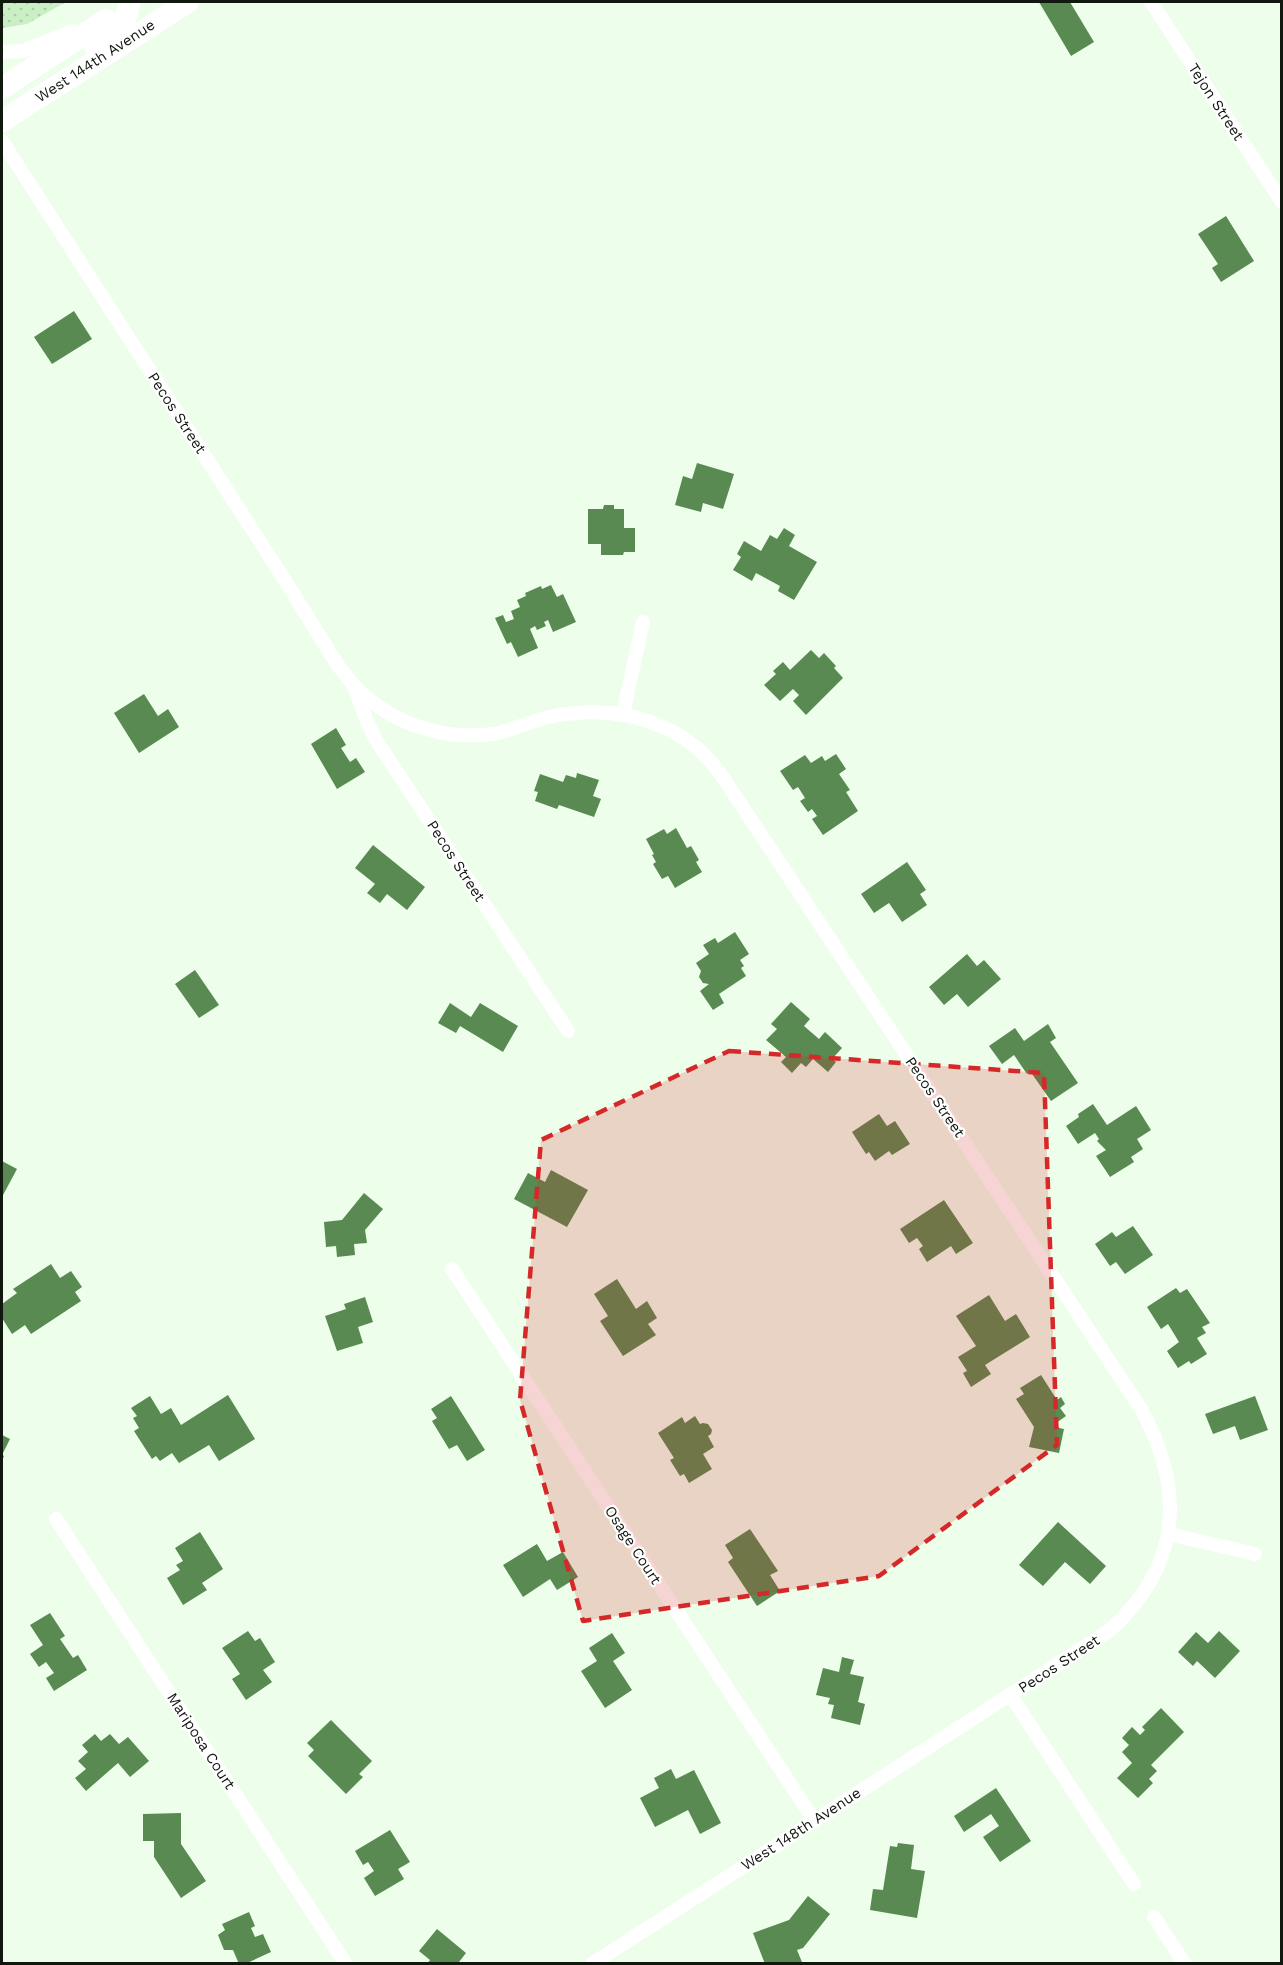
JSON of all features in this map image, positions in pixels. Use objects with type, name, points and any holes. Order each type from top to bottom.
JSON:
[{"type":"main road","name":"West 144th Avenue","points":[[2,121],[188,2]]},
{"type":"main road","name":"West 144th Avenue","points":[[2,88],[132,3]]},
{"type":"main road","points":[[2,105],[112,33],[126,20],[132,3]]},
{"type":"street","name":"Tejon Street","points":[[1151,2],[1281,202]]},
{"type":"street","points":[[2,52],[23,51],[57,38],[132,3]]},
{"type":"street","name":"Pecos Street","points":[[2,141],[286,582],[336,664],[354,686],[377,706],[406,722],[436,732],[461,735],[501,732],[546,717],[578,711],[623,714],[640,718],[674,732],[698,748],[724,779],[1141,1409],[1156,1435],[1167,1468],[1171,1510],[1168,1534],[1149,1585],[1122,1620],[1098,1640],[1011,1695],[1134,1884]]},
{"type":"street","points":[[623,714],[643,622]]},
{"type":"street","name":"Pecos Street","points":[[354,686],[376,740],[568,1031]]},
{"type":"street","name":"Osage Court","points":[[452,1269],[814,1820]]},
{"type":"street","name":"Mariposa Court","points":[[56,1519],[346,1964]]},
{"type":"street","points":[[1168,1534],[1255,1554]]},
{"type":"street","name":"West 148th Avenue","points":[[592,1964],[1011,1695]]},
{"type":"street","points":[[1154,1917],[1185,1964]]},
{"type":"highlighted area","points":[[729,1051],[1044,1073],[1057,1445],[879,1576],[583,1621],[520,1400],[541,1140]]},
{"type":"green space","points":[[2,2],[66,2],[27,24],[2,28]]},
{"type":"building","points":[[1039,2],[1070,2],[1094,42],[1071,56]]},
{"type":"building","points":[[1226,216],[1254,261],[1221,282],[1212,268],[1218,264],[1198,234]]},
{"type":"building","points":[[74,311],[92,339],[52,364],[34,337]]},
{"type":"building","points":[[697,463],[734,474],[723,509],[703,503],[701,512],[675,505],[683,476],[692,479]]},
{"type":"building","points":[[604,505],[614,505],[614,509],[624,509],[624,528],[635,528],[635,552],[624,552],[623,555],[601,555],[601,544],[588,544],[588,509],[603,509]]},
{"type":"building","points":[[784,528],[795,535],[789,546],[817,562],[794,600],[778,591],[780,586],[756,573],[752,581],[733,570],[741,557],[737,554],[744,541],[761,551],[770,535],[777,539]]},
{"type":"building","points":[[551,585],[557,597],[563,594],[576,622],[553,632],[548,620],[544,622],[546,626],[537,630],[535,626],[530,629],[538,648],[518,657],[511,642],[507,644],[495,618],[503,615],[506,622],[514,619],[511,611],[520,607],[517,600],[526,596],[525,593],[541,586],[542,589]]},
{"type":"building","points":[[811,650],[819,658],[824,653],[843,678],[806,715],[793,701],[799,695],[793,689],[780,701],[764,685],[776,674],[773,671],[783,662],[790,670]]},
{"type":"building","points":[[144,694],[158,716],[168,709],[179,727],[139,753],[114,713]]},
{"type":"building","points":[[336,728],[346,745],[341,748],[350,762],[356,758],[365,772],[337,789],[311,744]]},
{"type":"building","points":[[836,754],[846,769],[839,774],[850,790],[846,792],[858,811],[823,835],[812,819],[817,816],[812,809],[808,812],[800,801],[805,798],[798,787],[793,790],[780,771],[805,755],[811,763],[822,756],[825,761]]},
{"type":"building","points":[[577,773],[599,780],[593,796],[601,799],[594,817],[559,805],[557,809],[535,801],[538,792],[534,791],[540,774],[563,782],[566,775],[576,778]]},
{"type":"building","points":[[676,828],[687,848],[691,846],[699,860],[696,862],[702,872],[675,888],[668,876],[662,879],[653,864],[656,862],[652,855],[654,854],[646,839],[664,829],[667,834]]},
{"type":"building","points":[[373,845],[425,887],[407,910],[387,894],[380,903],[367,893],[375,884],[355,868]]},
{"type":"building","points":[[907,862],[926,890],[920,894],[927,905],[902,922],[889,903],[874,913],[861,894]]},
{"type":"building","points":[[735,932],[749,954],[740,960],[744,966],[741,968],[746,976],[719,994],[724,1003],[713,1010],[700,991],[709,984],[703,983],[699,977],[701,971],[696,963],[709,954],[703,945],[715,938],[718,943]]},
{"type":"building","points":[[967,954],[977,966],[984,960],[1001,979],[968,1007],[957,994],[944,1005],[929,987]]},
{"type":"building","points":[[195,970],[219,1005],[199,1018],[175,984]]},
{"type":"building","points":[[791,1002],[810,1019],[804,1026],[819,1039],[825,1032],[842,1048],[832,1059],[836,1062],[828,1072],[813,1059],[806,1067],[801,1063],[792,1073],[781,1062],[786,1057],[766,1040],[777,1029],[771,1024]]},
{"type":"building","points":[[450,1003],[471,1017],[480,1003],[518,1026],[503,1052],[460,1026],[456,1033],[438,1023]]},
{"type":"building","points":[[1048,1024],[1056,1038],[1050,1042],[1078,1083],[1051,1101],[1030,1071],[1027,1074],[1014,1055],[1002,1064],[989,1046],[1015,1028],[1024,1041]]},
{"type":"building","points":[[1093,1104],[1107,1125],[1136,1106],[1151,1130],[1137,1139],[1143,1149],[1131,1157],[1134,1162],[1110,1177],[1096,1156],[1106,1150],[1097,1141],[1099,1139],[1095,1133],[1078,1144],[1066,1126]]},
{"type":"building","points":[[879,1114],[887,1126],[895,1121],[910,1144],[892,1155],[889,1151],[875,1161],[869,1152],[866,1154],[852,1132]]},
{"type":"building","points":[[2,1161],[17,1169],[2,1197]]},
{"type":"building","points":[[551,1170],[588,1190],[567,1227],[514,1199],[528,1173],[545,1182]]},
{"type":"building","points":[[364,1193],[383,1209],[365,1230],[367,1243],[354,1244],[355,1255],[337,1257],[336,1246],[326,1247],[324,1222],[342,1220]]},
{"type":"building","points":[[944,1200],[973,1243],[956,1254],[951,1246],[927,1262],[919,1249],[923,1246],[917,1238],[909,1243],[900,1229]]},
{"type":"building","points":[[1133,1226],[1153,1255],[1125,1274],[1116,1262],[1110,1266],[1095,1244],[1112,1232],[1116,1237]]},
{"type":"building","points":[[51,1264],[60,1278],[71,1271],[82,1287],[75,1292],[81,1301],[31,1334],[25,1325],[12,1334],[2,1318],[2,1304],[17,1293],[13,1289]]},
{"type":"building","points":[[617,1279],[636,1309],[647,1301],[657,1318],[648,1324],[656,1335],[623,1356],[600,1321],[608,1316],[594,1294]]},
{"type":"building","points":[[1176,1288],[1180,1293],[1187,1289],[1210,1323],[1202,1327],[1206,1333],[1197,1338],[1207,1354],[1191,1364],[1189,1361],[1178,1368],[1167,1351],[1179,1342],[1168,1324],[1161,1329],[1147,1307]]},
{"type":"building","points":[[989,1295],[1005,1321],[1016,1314],[1030,1337],[985,1365],[991,1374],[971,1387],[963,1373],[967,1371],[958,1357],[976,1346],[956,1316]]},
{"type":"building","points":[[365,1297],[373,1322],[358,1327],[363,1343],[337,1351],[325,1316],[346,1309],[344,1304]]},
{"type":"building","points":[[1041,1375],[1057,1400],[1061,1397],[1065,1404],[1060,1408],[1066,1416],[1056,1423],[1059,1428],[1064,1429],[1059,1453],[1029,1447],[1034,1427],[1016,1399],[1024,1394],[1020,1388]]},
{"type":"building","points":[[228,1395],[255,1439],[219,1461],[209,1445],[179,1463],[172,1453],[160,1461],[156,1456],[152,1459],[134,1431],[139,1428],[133,1418],[137,1416],[131,1408],[150,1396],[161,1414],[171,1408],[181,1425]]},
{"type":"building","points":[[451,1396],[485,1450],[467,1461],[457,1445],[449,1449],[432,1421],[437,1418],[431,1409]]},
{"type":"building","points":[[1255,1396],[1268,1430],[1240,1440],[1235,1426],[1213,1434],[1205,1414]]},
{"type":"building","points":[[695,1416],[700,1424],[708,1424],[712,1430],[708,1436],[714,1447],[703,1454],[712,1469],[689,1483],[684,1474],[680,1476],[670,1460],[674,1458],[658,1433],[682,1417],[685,1423]]},
{"type":"building","points":[[2,1435],[10,1439],[2,1455]]},
{"type":"building","points":[[1058,1522],[1106,1566],[1090,1584],[1065,1562],[1043,1586],[1019,1565]]},
{"type":"building","points":[[750,1529],[778,1571],[770,1575],[780,1591],[757,1606],[728,1562],[733,1558],[725,1545]]},
{"type":"building","points":[[200,1532],[223,1569],[202,1583],[207,1590],[183,1605],[167,1578],[180,1570],[176,1565],[183,1561],[175,1548]]},
{"type":"building","points":[[537,1544],[547,1561],[563,1552],[578,1577],[557,1590],[550,1579],[523,1597],[503,1565]]},
{"type":"building","points":[[50,1613],[65,1636],[60,1639],[73,1658],[78,1655],[87,1670],[54,1691],[46,1678],[54,1673],[46,1662],[39,1667],[30,1654],[43,1645],[30,1625]]},
{"type":"building","points":[[248,1631],[255,1641],[260,1638],[275,1662],[263,1670],[272,1682],[246,1700],[232,1679],[240,1674],[222,1648]]},
{"type":"building","points":[[1219,1631],[1240,1651],[1215,1678],[1197,1661],[1193,1666],[1178,1652],[1196,1632],[1208,1643]]},
{"type":"building","points":[[612,1633],[625,1653],[613,1661],[632,1690],[605,1708],[581,1671],[597,1661],[589,1648]]},
{"type":"building","points":[[842,1657],[854,1660],[850,1674],[864,1677],[858,1702],[865,1704],[860,1725],[831,1718],[834,1705],[828,1704],[830,1698],[816,1695],[823,1668],[839,1672]]},
{"type":"building","points":[[1161,1708],[1184,1732],[1151,1765],[1157,1771],[1149,1779],[1153,1783],[1138,1798],[1117,1778],[1132,1763],[1122,1752],[1129,1745],[1122,1738],[1132,1727],[1140,1735],[1145,1730],[1142,1727]]},
{"type":"building","points":[[331,1720],[372,1761],[359,1774],[363,1777],[346,1794],[308,1756],[314,1750],[307,1743]]},
{"type":"building","points":[[95,1734],[101,1741],[110,1734],[119,1744],[128,1737],[149,1761],[130,1777],[118,1763],[86,1791],[75,1778],[86,1769],[78,1761],[88,1752],[82,1745]]},
{"type":"building","points":[[671,1769],[676,1779],[694,1770],[721,1823],[700,1834],[688,1810],[655,1827],[640,1798],[659,1788],[654,1778]]},
{"type":"building","points":[[996,1788],[1031,1841],[1000,1862],[983,1837],[999,1826],[991,1814],[964,1832],[954,1816]]},
{"type":"building","points":[[181,1813],[181,1844],[206,1881],[181,1898],[154,1857],[154,1841],[143,1841],[143,1814]]},
{"type":"building","points":[[390,1830],[410,1862],[398,1869],[404,1879],[375,1896],[364,1878],[374,1871],[368,1862],[363,1865],[355,1851]]},
{"type":"building","points":[[898,1843],[914,1845],[911,1869],[925,1871],[917,1918],[870,1910],[873,1889],[883,1890],[890,1846],[897,1847]]},
{"type":"building","points":[[808,1896],[830,1914],[803,1948],[797,1950],[802,1962],[765,1964],[753,1933],[789,1920]]},
{"type":"building","points":[[249,1912],[255,1926],[251,1928],[255,1937],[263,1934],[271,1952],[245,1964],[239,1964],[233,1950],[224,1950],[218,1935],[225,1930],[222,1924]]},
{"type":"building","points":[[437,1929],[466,1953],[459,1962],[461,1964],[427,1964],[430,1960],[419,1951]]}]
